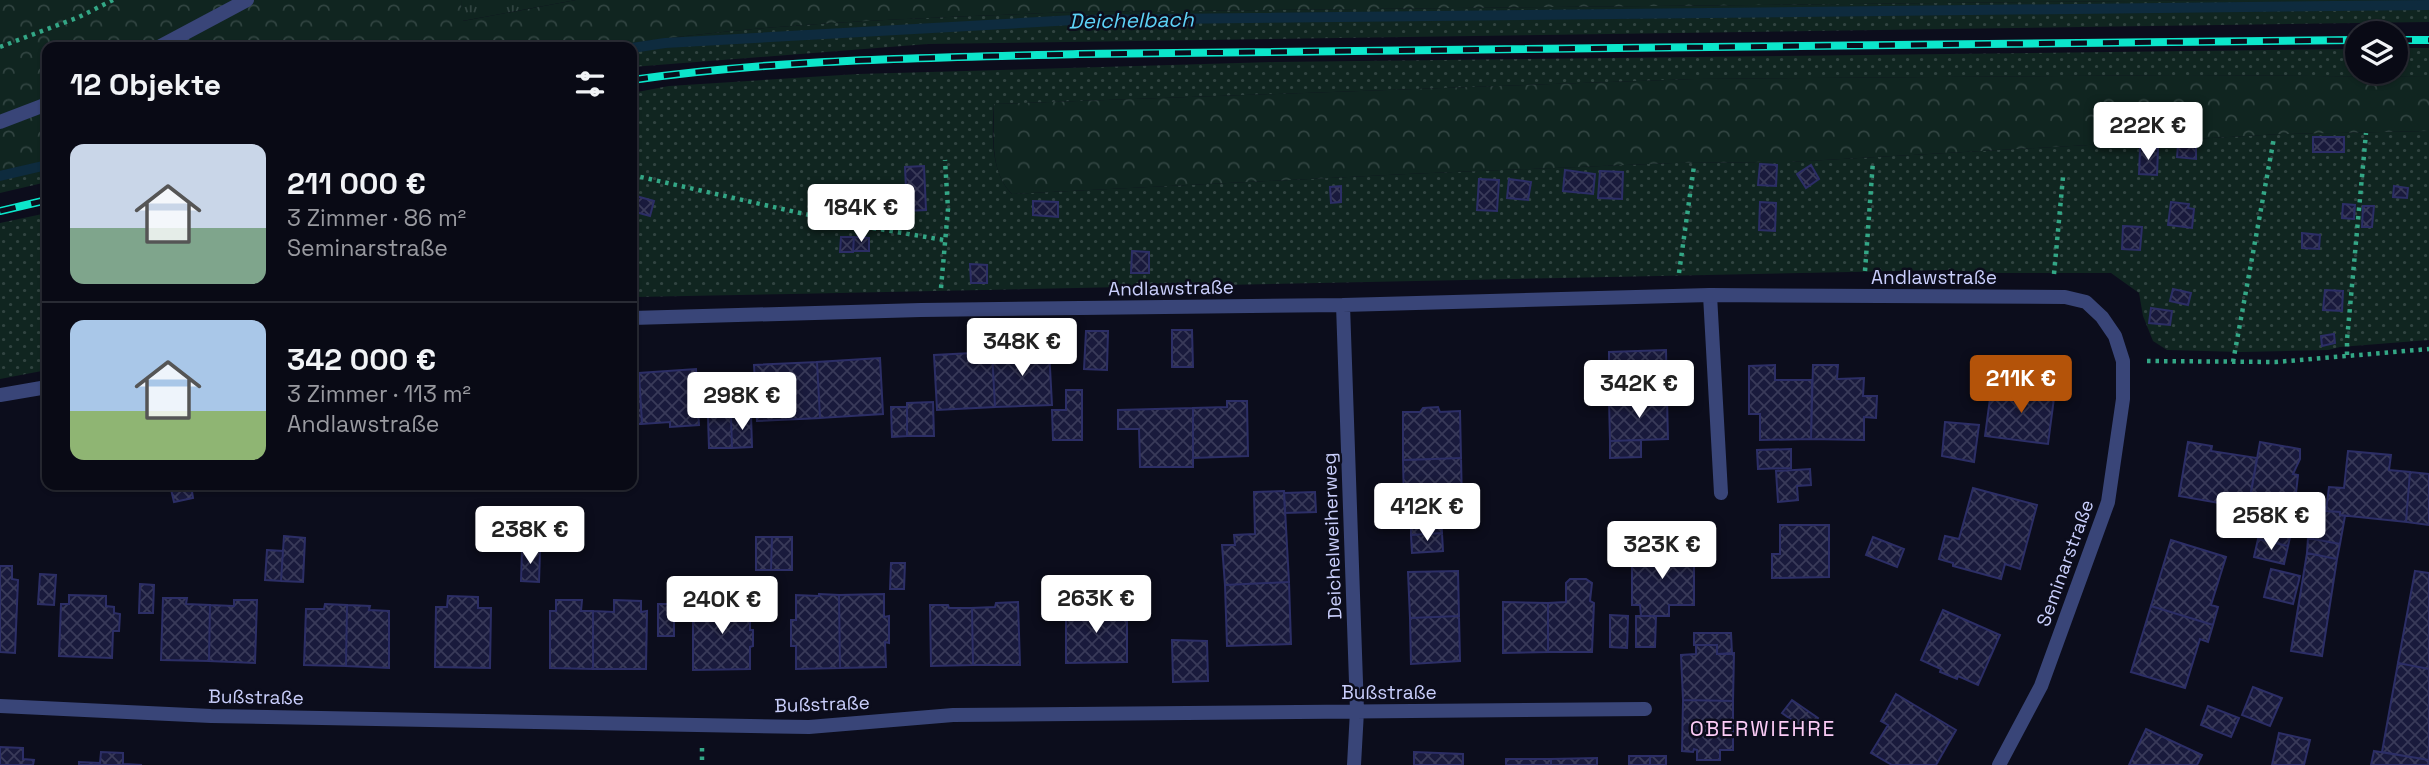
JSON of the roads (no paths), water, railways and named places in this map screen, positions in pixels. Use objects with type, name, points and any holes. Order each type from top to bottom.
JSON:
[{"type":"street","points":[[168,42],[247,0]]},
{"type":"street","points":[[0,122],[42,106]]},
{"type":"street","points":[[1710,295],[1721,494]]},
{"type":"street","name":"Andlawstraße","points":[[637,318],[940,310],[1343,305],[1710,295],[2064,297],[2086,302],[2102,317],[2115,336],[2123,361]]},
{"type":"street","name":"Deichelweiherweg","points":[[1343,305],[1357,711],[1354,765]]},
{"type":"street","name":"Seminarstraße","points":[[1999,765],[2041,685],[2108,502],[2123,399],[2123,361]]},
{"type":"street","points":[[0,395],[42,388]]},
{"type":"street","name":"Bußstraße","points":[[0,706],[211,716],[809,727],[953,715],[1646,709]]},
{"type":"waterway","name":"Deichelbach","points":[[637,47],[665,43],[1074,20],[2429,5]]},
{"type":"waterway","name":"Deichelbach","points":[[0,176],[42,166]]},
{"type":"railway","points":[[637,79],[798,64],[1078,54],[2345,40]]},
{"type":"railway","points":[[2408,40],[2429,40]]},
{"type":"railway","points":[[0,211],[42,201]]},
{"type":"district","name":"OBERWIEHRE","points":[[1763,728]]}]
